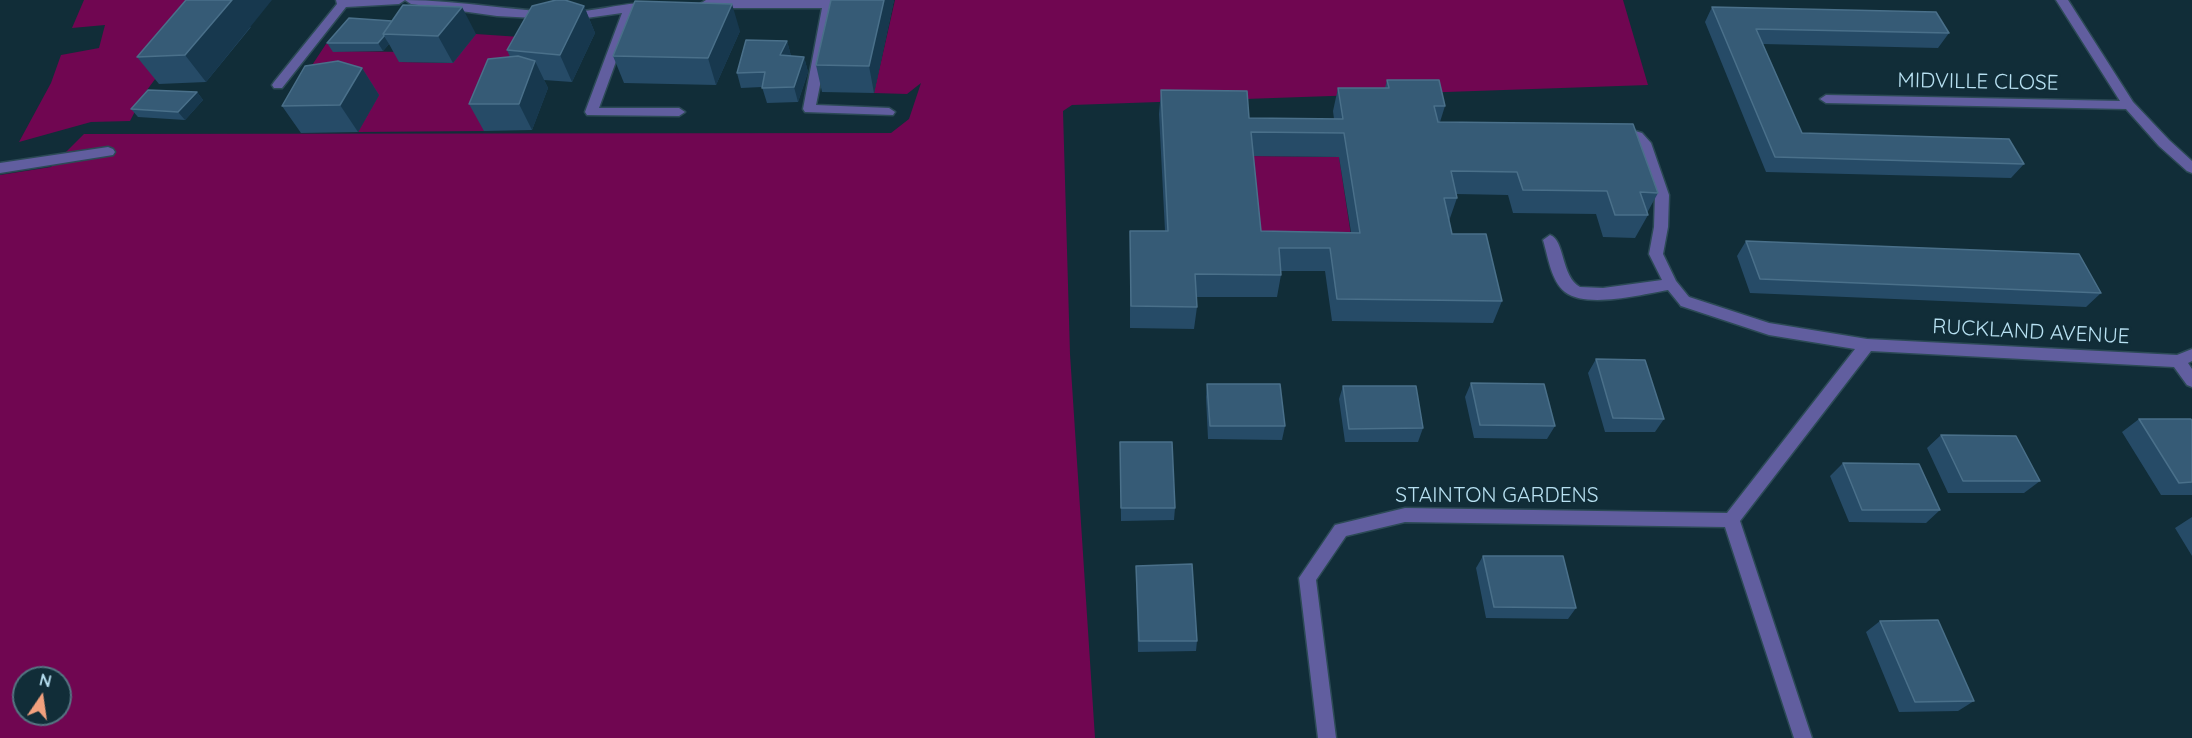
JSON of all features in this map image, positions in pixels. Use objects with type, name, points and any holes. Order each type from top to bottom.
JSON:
[{"type":"street","points":[[278,85],[343,2],[399,0]]},
{"type":"street","points":[[411,0],[497,12],[572,16],[669,5]]},
{"type":"street","points":[[2062,0],[2129,105],[2163,143],[2192,168]]},
{"type":"street","points":[[691,4],[830,2],[809,109],[889,112]]},
{"type":"street","points":[[630,9],[591,112],[679,111]]},
{"type":"street","name":"MIDVILLE CLOSE","points":[[1826,99],[2129,105]]},
{"type":"street","points":[[1550,240],[1560,270],[1569,287],[1581,294],[1671,284],[1656,254],[1661,227],[1662,195],[1645,143],[1637,136],[1609,127]]},
{"type":"street","points":[[0,168],[108,152]]},
{"type":"street","name":"RUCKLAND AVENUE","points":[[1671,284],[1686,302],[1769,329],[1868,345],[2185,358]]},
{"type":"street","points":[[1803,738],[1731,520],[1868,345]]},
{"type":"street","points":[[2185,358],[2192,381]]},
{"type":"street","name":"STAINTON GARDENS","points":[[1327,738],[1307,578],[1341,530],[1405,514],[1731,520]]},
{"type":"shaded area","points":[[84,0],[214,0],[144,94],[130,121],[91,122],[19,142],[51,83],[61,55],[99,48],[105,25],[72,28]]},
{"type":"shaded area","points":[[895,0],[1623,0],[1648,85],[1072,105],[1063,111],[1070,354],[1095,738],[0,738],[0,175],[51,167],[84,134],[891,133],[909,119],[921,83],[907,94],[874,93]]},
{"type":"shaded area","points":[[476,34],[535,38],[484,131],[358,132],[379,95],[297,88],[326,44],[342,41],[333,51],[406,52],[400,62],[452,63]]},
{"type":"shaded area","points":[[1248,156],[1339,157],[1354,255],[1257,254]]},
{"type":"building","points":[[186,0],[232,0],[185,55],[137,57]]},
{"type":"building","points":[[565,0],[584,6],[560,55],[507,50],[532,6]]},
{"type":"building","points":[[831,0],[884,0],[869,66],[816,65]]},
{"type":"building","points":[[635,1],[732,4],[708,58],[613,56]]},
{"type":"building","points":[[403,5],[462,7],[438,36],[383,34]]},
{"type":"building","points":[[1712,7],[1936,12],[1949,33],[1756,29],[1802,133],[2009,139],[2024,164],[1775,157]]},
{"type":"building","points":[[349,18],[392,21],[378,43],[327,43]]},
{"type":"building","points":[[746,40],[787,41],[780,55],[804,57],[794,87],[762,88],[765,72],[737,73]]},
{"type":"building","points":[[518,56],[535,61],[519,104],[469,104],[488,59]]},
{"type":"building","points":[[338,61],[362,68],[340,105],[282,106],[305,66]]},
{"type":"building","points":[[1387,80],[1439,80],[1445,106],[1434,106],[1438,122],[1633,124],[1658,193],[1640,192],[1648,215],[1615,215],[1607,191],[1523,190],[1517,172],[1451,171],[1457,198],[1444,198],[1452,234],[1486,234],[1502,301],[1337,299],[1330,248],[1279,248],[1281,275],[1195,274],[1197,307],[1131,306],[1130,231],[1168,231],[1161,90],[1247,91],[1249,118],[1343,119],[1338,88],[1389,88]],"holes":[[[1251,132],[1344,133],[1360,233],[1261,231]]]},
{"type":"building","points":[[148,90],[197,92],[178,112],[131,109]]},
{"type":"building","points":[[1746,241],[2079,254],[2101,293],[1760,279]]},
{"type":"building","points":[[1596,359],[1645,360],[1664,419],[1613,418]]},
{"type":"building","points":[[1471,383],[1544,384],[1555,426],[1480,425]]},
{"type":"building","points":[[1207,384],[1280,384],[1285,426],[1210,426]]},
{"type":"building","points":[[1343,386],[1416,386],[1423,428],[1349,429]]},
{"type":"building","points":[[2139,419],[2191,419],[2192,482],[2179,483]]},
{"type":"building","points":[[1941,435],[2016,436],[2040,481],[1963,481]]},
{"type":"building","points":[[1120,442],[1172,442],[1175,508],[1121,508]]},
{"type":"building","points":[[1843,463],[1919,464],[1940,510],[1862,510]]},
{"type":"building","points":[[1483,556],[1563,556],[1576,608],[1494,607]]},
{"type":"building","points":[[1192,564],[1197,641],[1139,641],[1136,566]]},
{"type":"building","points":[[1938,620],[1974,701],[1915,702],[1880,621]]}]
